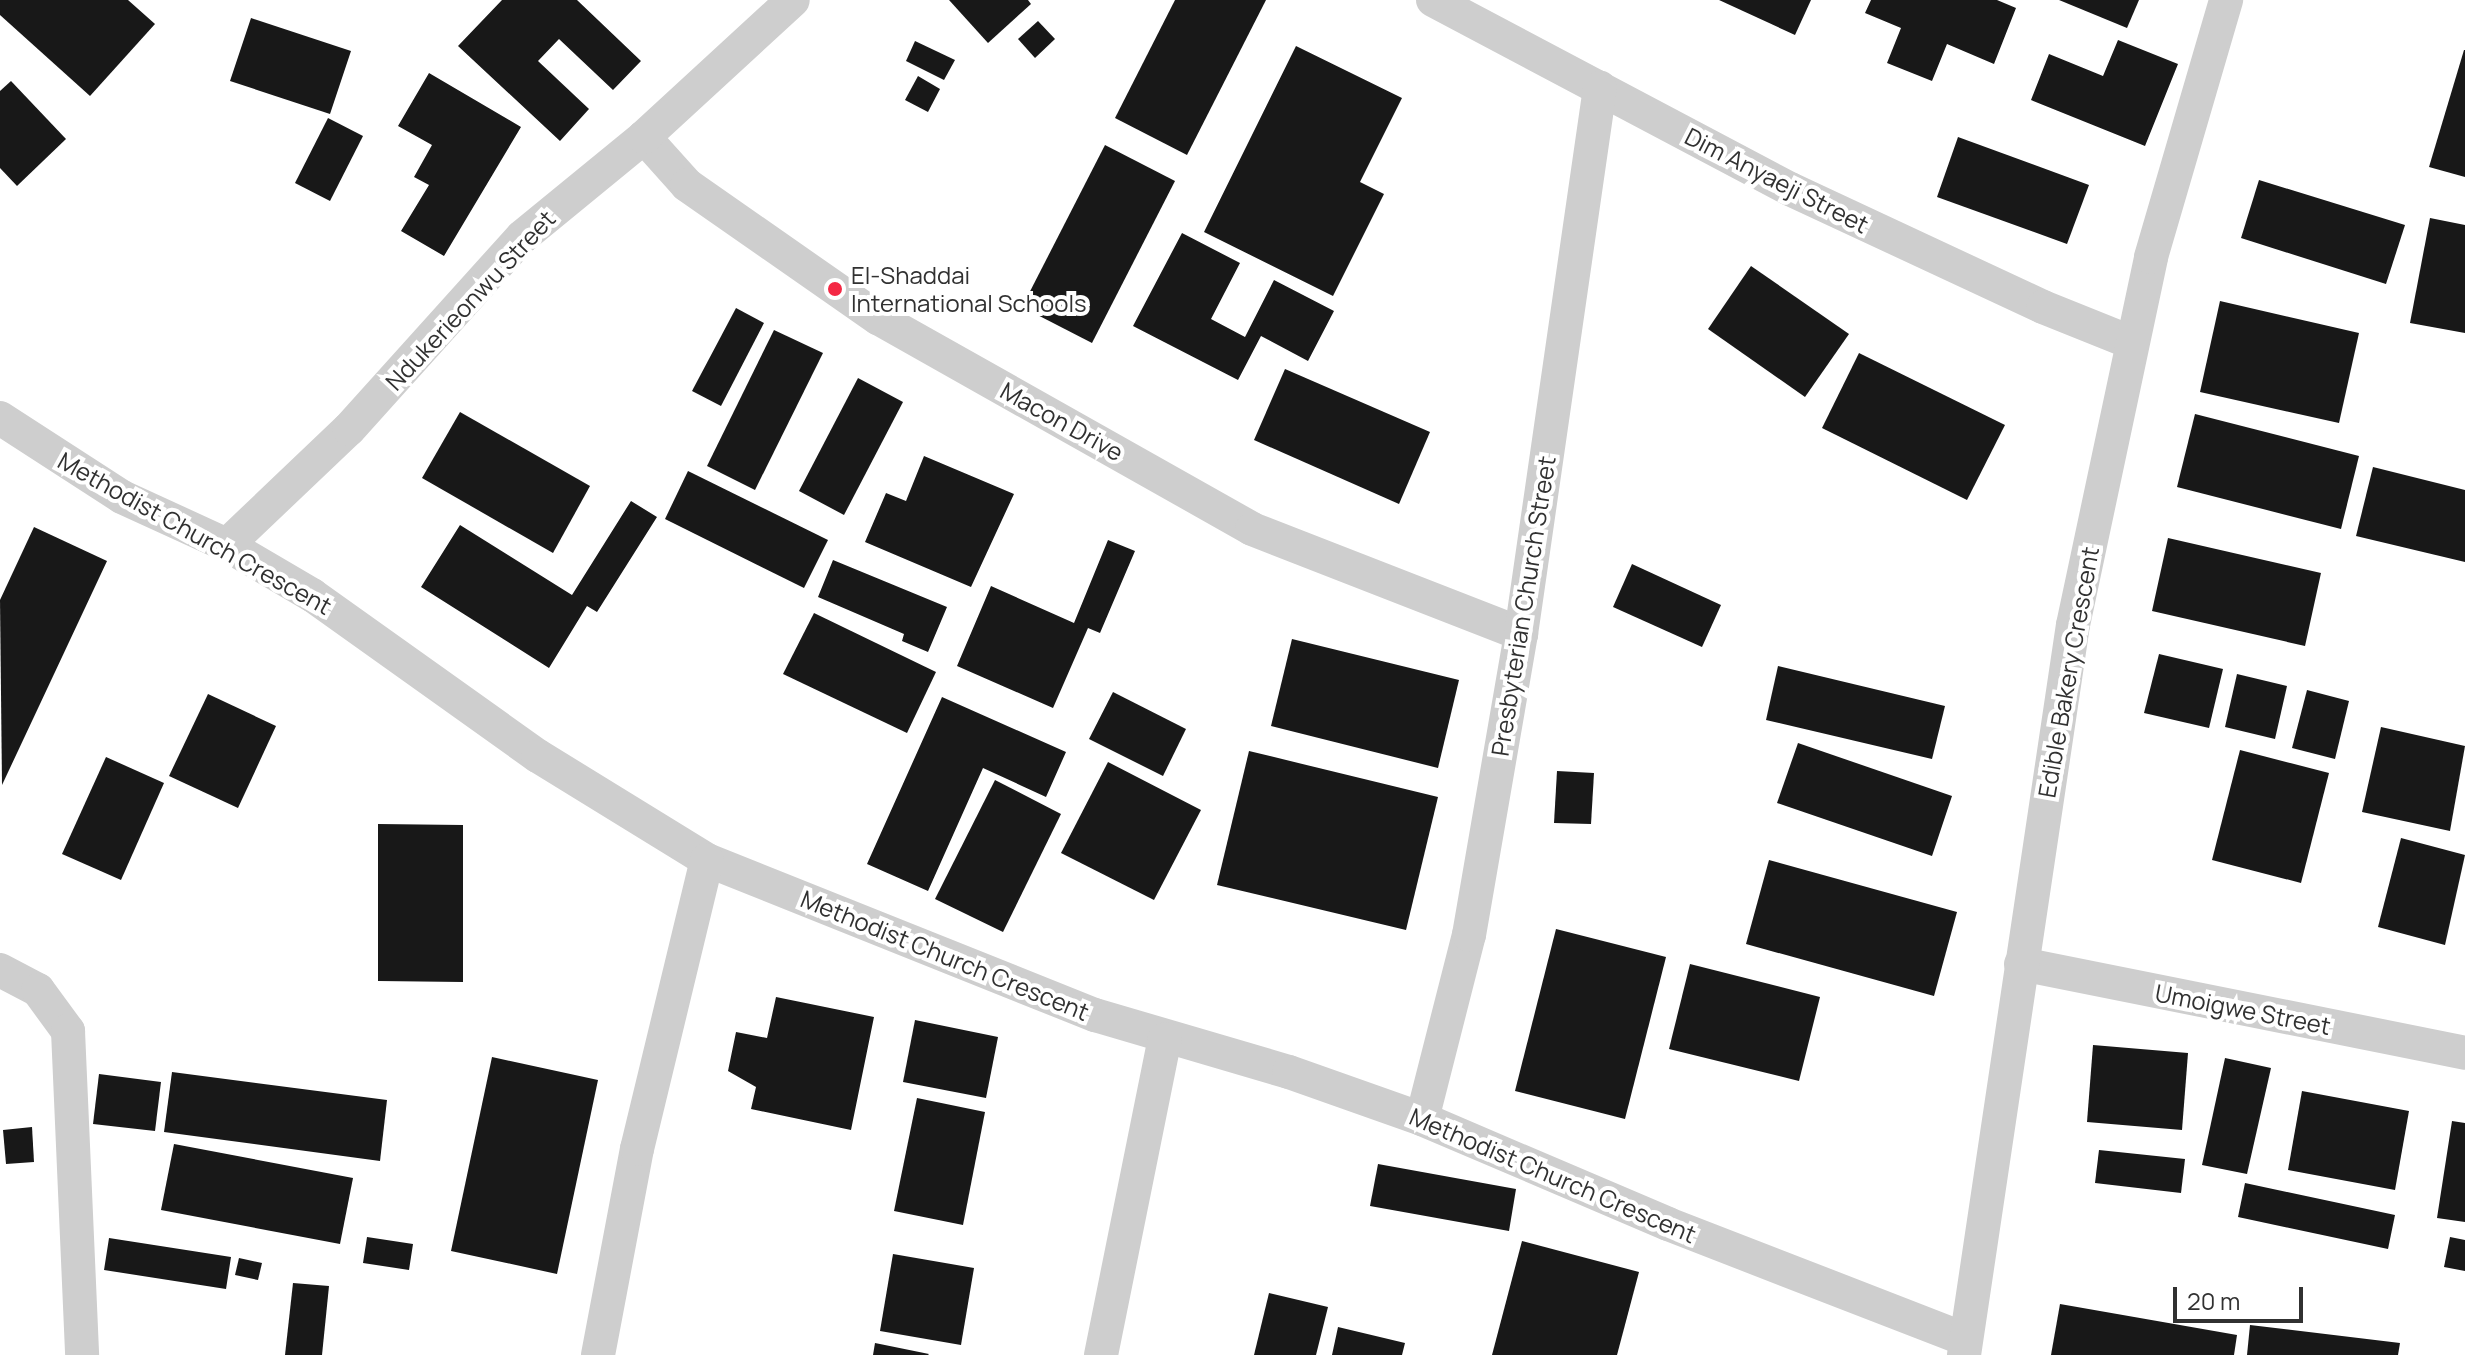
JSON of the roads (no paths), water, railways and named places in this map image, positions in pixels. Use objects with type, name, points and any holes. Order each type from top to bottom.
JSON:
[{"type":"street","name":"Ndukerieonwu Street","points":[[227,545],[349,429],[522,237],[644,137],[793,0]]},
{"type":"street","name":"Dim Anyaeji Street","points":[[1433,0],[1790,189],[2043,307],[2130,342]]},
{"type":"street","name":"Edible Bakery Crescent","points":[[1964,1347],[2073,625],[2130,342],[2204,64],[2226,0]]},
{"type":"street","name":"Presbyterian Church Street","points":[[1422,1119],[1469,935],[1521,634],[1600,88]]},
{"type":"street","name":"Macon Drive","points":[[644,137],[687,185],[878,318],[1252,529],[1521,634]]},
{"type":"street","name":"Methodist Church Crescent","points":[[0,418],[122,497],[227,545],[414,663],[538,756],[707,860],[1165,1039],[1289,1072],[1422,1119],[1964,1347]]},
{"type":"street","points":[[598,1355],[637,1149],[707,860]]},
{"type":"street","name":"Umoigwe Street","points":[[2021,964],[2465,1051]]},
{"type":"street","points":[[0,970],[38,990],[68,1031],[82,1355]]},
{"type":"street","points":[[1101,1355],[1165,1039]]},
{"type":"place","name":"El-Shaddai International Schools","points":[[835,289]]}]
